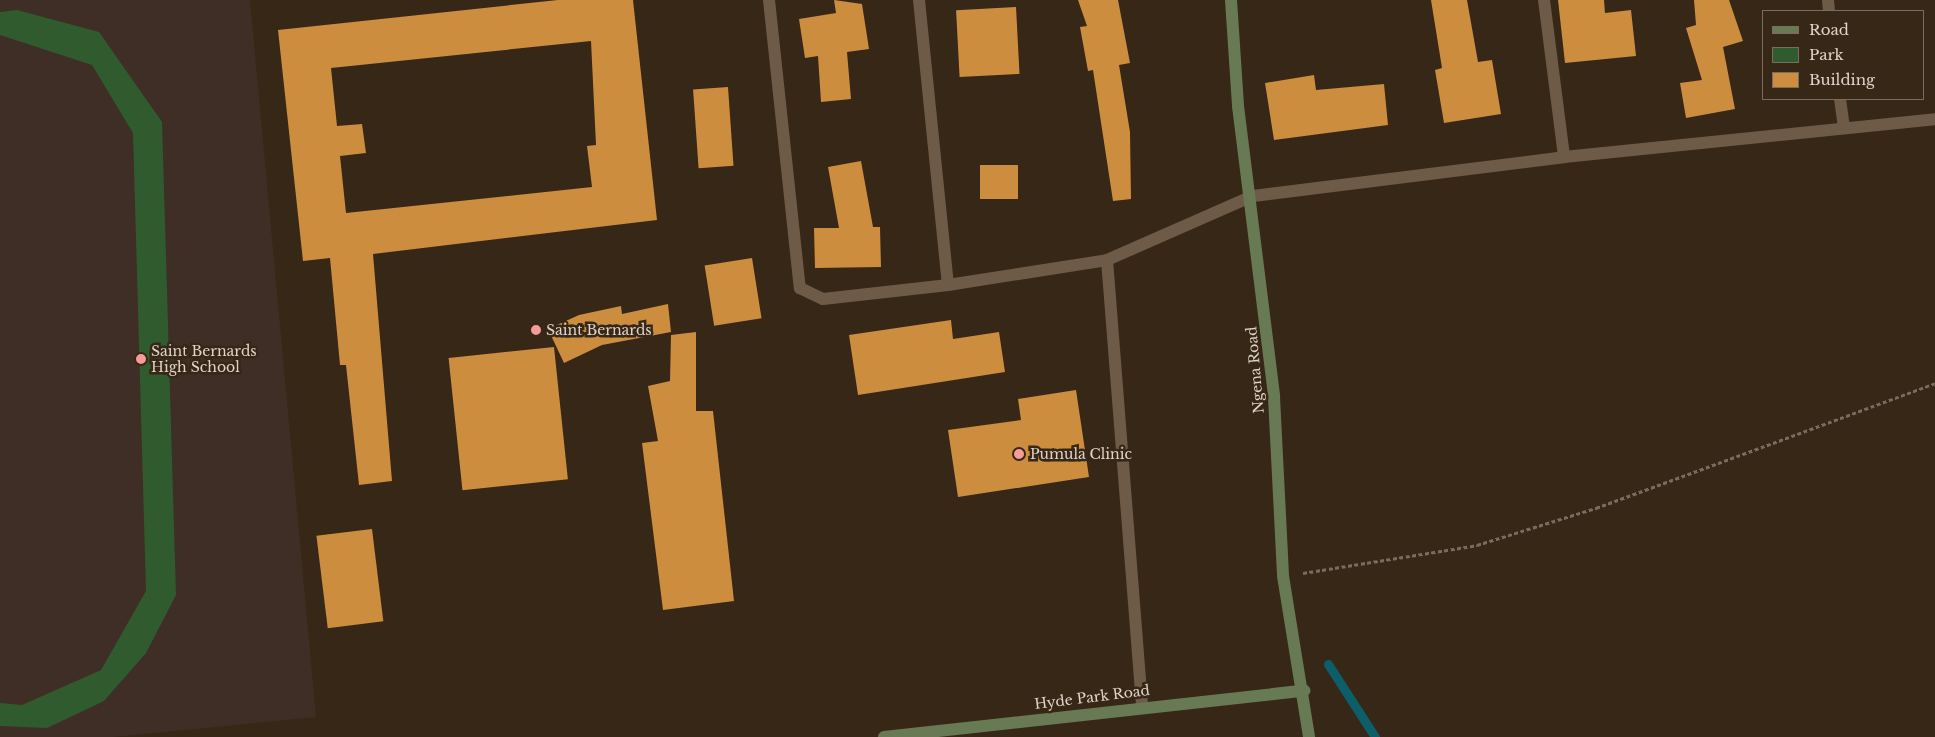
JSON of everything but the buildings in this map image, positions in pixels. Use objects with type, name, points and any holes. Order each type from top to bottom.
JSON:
[{"type":"street","points":[[769,0],[800,288],[823,299],[948,285],[1107,260],[1253,196],[1564,157],[1844,126],[1935,119]]},
{"type":"street","points":[[919,0],[948,285]]},
{"type":"street","name":"Ngena Road","points":[[1231,0],[1238,106],[1253,196],[1274,397],[1284,576],[1310,737]]},
{"type":"street","points":[[1544,0],[1564,157]]},
{"type":"street","points":[[1840,100],[1844,126]]},
{"type":"street","points":[[1107,260],[1142,706]]},
{"type":"street","name":"Hyde Park Road","points":[[884,737],[1142,706],[1304,691]]},
{"type":"path","points":[[1284,576],[1476,546],[1596,508],[1935,383]]},
{"type":"shaded area","name":"Saint Bernards High School","points":[[0,0],[250,0],[316,717],[113,737],[0,737]]},
{"type":"green space","points":[[17,10],[99,32],[162,122],[176,595],[146,653],[104,701],[47,728],[0,726],[0,703],[22,705],[101,670],[146,591],[133,133],[92,65],[0,35],[0,12]]},
{"type":"waterway","points":[[1328,664],[1375,737]]},
{"type":"place","name":"Saint Bernards","points":[[536,330]]},
{"type":"place","name":"Saint Bernards High School","points":[[141,359]]},
{"type":"place","name":"Pumula Clinic","points":[[1019,454]]}]
